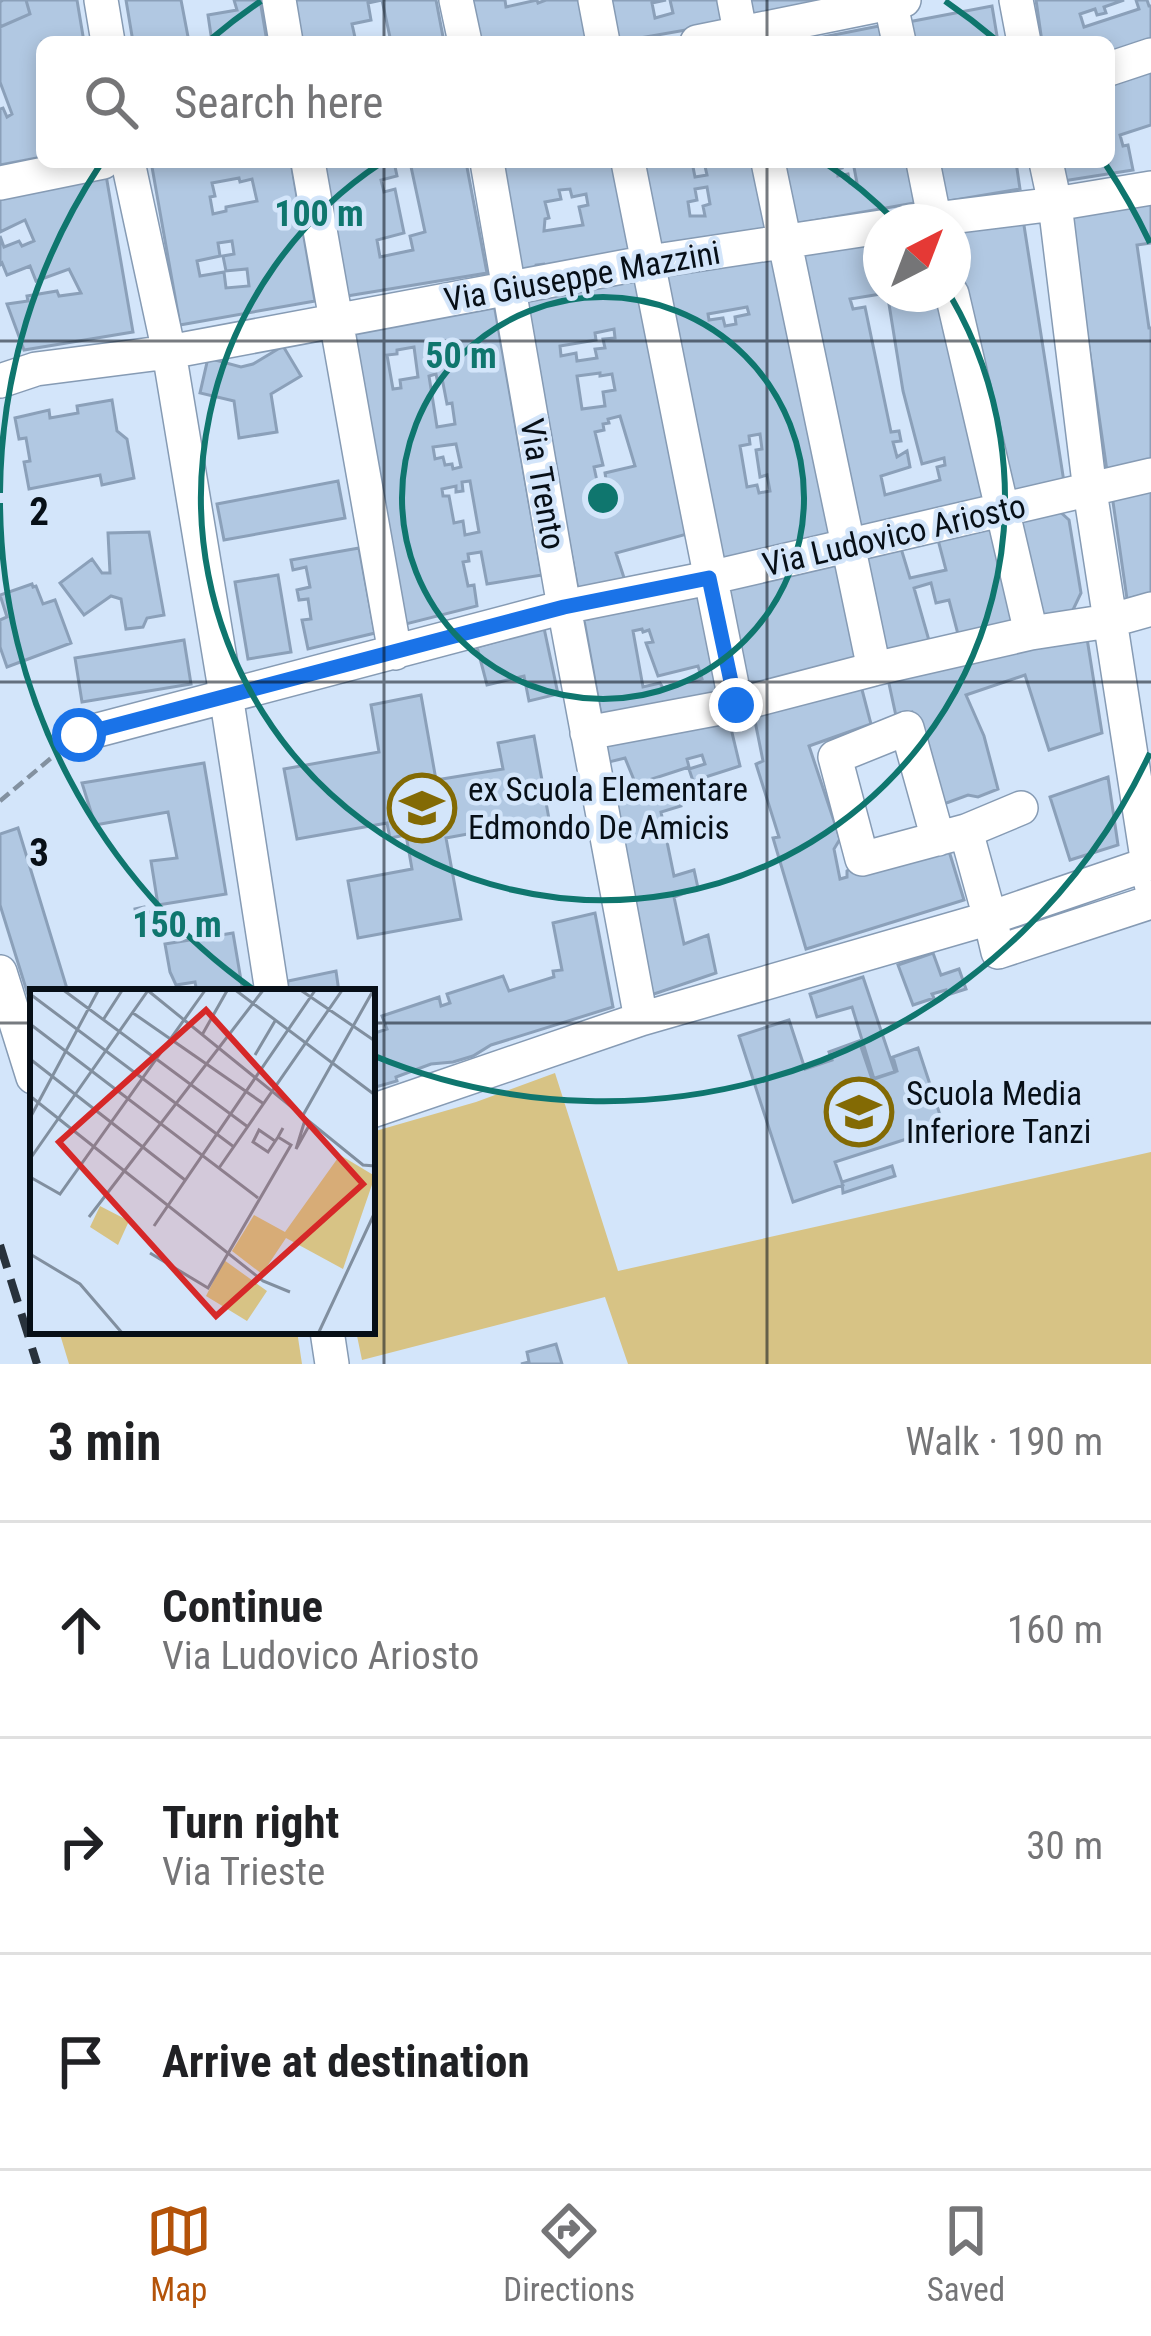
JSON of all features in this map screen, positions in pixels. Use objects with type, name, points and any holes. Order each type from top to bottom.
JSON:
[{"type":"street","points":[[101,0],[107,36]]},
{"type":"street","points":[[279,0],[285,36]]},
{"type":"street","points":[[456,0],[464,36]]},
{"type":"street","points":[[595,0],[602,36]]},
{"type":"street","points":[[1016,0],[1023,36]]},
{"type":"street","points":[[739,25],[895,1],[898,36]]},
{"type":"street","points":[[1115,67],[1151,55]]},
{"type":"street","points":[[0,184],[75,168]]},
{"type":"street","points":[[129,168],[169,352],[272,989]]},
{"type":"street","points":[[309,168],[394,653]]},
{"type":"street","name":"Via Trento","points":[[488,168],[641,1019]]},
{"type":"street","points":[[629,168],[736,705]]},
{"type":"street","points":[[769,168],[874,669]]},
{"type":"street","points":[[923,168],[926,204]]},
{"type":"street","points":[[375,1110],[641,1019],[990,918],[1148,856],[1090,491],[1047,168]]},
{"type":"street","points":[[971,215],[1151,188]]},
{"type":"street","name":"Via Giuseppe Mazzini","points":[[0,381],[36,369],[169,352],[649,262],[863,229]]},
{"type":"street","points":[[956,312],[1031,633]]},
{"type":"street","name":"Via Ludovico Ariosto","points":[[79,735],[564,607],[1151,475]]},
{"type":"street","points":[[587,734],[736,705],[874,669],[1151,609]]},
{"type":"street","points":[[1021,808],[952,835],[990,918],[998,952],[1151,902]]},
{"type":"street","points":[[0,972],[30,1067]]},
{"type":"street","points":[[327,1334],[332,1364]]},
{"type":"path","points":[[0,802],[79,735]]},
{"type":"shaded area","points":[[555,1073],[618,1271],[1151,1152],[1151,1364],[628,1364],[605,1297],[362,1360],[357,1334],[375,1334],[375,1131]]},
{"type":"shaded area","points":[[60,1334],[297,1334],[302,1364],[69,1364]]},
{"type":"building","points":[[3,0],[26,0],[30,14],[0,27]]},
{"type":"building","points":[[26,0],[77,0],[83,36],[36,36],[36,158],[0,165],[0,109],[7,117],[12,114],[0,82],[0,27],[30,14]]},
{"type":"building","points":[[126,0],[181,0],[188,36],[132,36]]},
{"type":"building","points":[[234,0],[260,0],[266,36],[211,36],[208,15],[237,10]]},
{"type":"building","points":[[294,0],[382,0],[368,3],[371,20],[352,24],[355,36],[300,36]]},
{"type":"building","points":[[382,0],[436,0],[443,36],[390,36]]},
{"type":"building","points":[[469,0],[505,0],[506,7],[537,0],[584,0],[591,36],[476,36]]},
{"type":"building","points":[[609,0],[666,0],[652,3],[655,18],[673,13],[670,0],[722,0],[726,23],[651,36],[616,36]]},
{"type":"building","points":[[750,0],[839,0],[753,17]]},
{"type":"building","points":[[1036,0],[1124,0],[1104,7],[1106,13],[1097,15],[1095,9],[1080,14],[1084,27],[1139,9],[1136,0],[1147,0],[1151,6],[1151,44],[1115,56],[1115,36],[1041,36]]},
{"type":"building","points":[[992,6],[997,36],[906,36],[903,23]]},
{"type":"building","points":[[879,26],[882,36],[828,36]]},
{"type":"building","points":[[1151,71],[1151,125],[1120,135],[1123,146],[1128,145],[1133,170],[1063,181],[1061,168],[1115,168],[1115,82]]},
{"type":"building","points":[[152,168],[292,168],[315,301],[180,325]],"holes":[[[239,178],[240,182],[252,179],[257,201],[213,214],[212,183]],[[232,241],[234,254],[223,256],[226,271],[247,269],[249,286],[226,288],[224,272],[200,276],[197,261],[220,256],[218,243]]]},
{"type":"building","points":[[323,168],[395,168],[397,176],[381,180],[384,192],[395,189],[404,233],[377,240],[380,257],[413,250],[410,236],[425,232],[411,168],[467,168],[487,273],[347,296]]},
{"type":"building","points":[[501,168],[619,168],[636,250],[546,268],[536,265],[535,270],[521,273]],"holes":[[[570,189],[572,197],[586,194],[588,205],[579,207],[583,225],[544,231],[549,218],[545,202],[561,199],[559,190]]]},
{"type":"building","points":[[643,168],[693,168],[695,177],[707,175],[705,168],[756,168],[769,229],[659,246]],"holes":[[[707,187],[710,204],[703,206],[705,216],[690,216],[688,202],[697,200],[695,189]]]},
{"type":"building","points":[[783,168],[842,168],[838,176],[848,174],[850,183],[857,183],[854,168],[912,168],[920,202],[863,204],[863,212],[795,224]]},
{"type":"building","points":[[935,168],[1017,168],[1020,189],[943,202]]},
{"type":"building","points":[[106,175],[133,332],[24,350],[7,304],[57,291],[59,296],[81,293],[69,269],[36,281],[30,266],[7,275],[0,265],[0,236],[4,247],[34,241],[25,220],[0,232],[0,195]]},
{"type":"building","points":[[1151,198],[1151,243],[1137,245],[1151,328],[1151,461],[1107,471],[1069,211]]},
{"type":"building","points":[[1023,219],[1064,482],[1012,494],[971,311],[971,228]]},
{"type":"building","points":[[863,244],[863,297],[850,299],[853,309],[863,307],[866,312],[891,432],[899,431],[901,441],[893,442],[897,457],[907,451],[910,467],[881,476],[885,495],[940,480],[937,467],[945,465],[944,458],[922,464],[903,391],[890,312],[945,312],[989,499],[859,530],[802,255]]},
{"type":"building","points":[[776,258],[831,536],[721,564],[664,275]],"holes":[[[747,307],[749,314],[735,317],[736,324],[725,326],[723,318],[709,320],[708,314]],[[760,434],[762,449],[756,450],[760,477],[767,475],[770,491],[759,493],[757,485],[747,487],[740,446],[750,444],[749,436]]]},
{"type":"building","points":[[640,279],[691,533],[616,553],[626,584],[579,595],[523,298]],"holes":[[[614,329],[615,338],[603,339],[605,348],[595,349],[597,358],[577,361],[576,353],[561,356],[560,346],[596,340],[595,333]],[[612,374],[615,390],[603,392],[605,406],[582,409],[577,376]],[[620,416],[635,466],[605,473],[606,479],[597,481],[594,467],[603,465],[595,432],[604,430],[608,419]]]},
{"type":"building","points":[[494,304],[542,575],[487,584],[481,552],[468,554],[469,561],[463,562],[477,606],[402,625],[353,327]],"holes":[[[414,347],[418,377],[400,380],[401,388],[393,389],[387,355]],[[429,376],[442,378],[455,424],[437,427]],[[456,444],[461,467],[453,469],[443,457],[435,459],[433,447]],[[470,481],[479,532],[465,535],[463,521],[454,523],[449,496],[443,496],[442,489],[456,486],[456,492],[463,491],[462,482]]]},
{"type":"building","points":[[283,346],[301,376],[271,394],[277,432],[239,438],[234,401],[200,393],[208,358],[241,367]]},
{"type":"building","points":[[112,400],[117,431],[127,439],[134,478],[102,485],[100,475],[29,489],[26,438],[19,439],[15,418],[49,410],[50,418],[78,413],[77,406]]},
{"type":"building","points":[[338,481],[345,518],[224,540],[217,504]]},
{"type":"building","points":[[1151,485],[1151,593],[1127,599],[1112,495]]},
{"type":"building","points":[[1056,508],[1069,520],[1081,593],[1072,612],[1039,618],[1016,517]]},
{"type":"building","points":[[994,523],[1017,623],[959,638],[949,600],[936,603],[931,583],[914,588],[930,644],[883,656],[863,554],[900,545],[910,578],[946,570],[937,536]]},
{"type":"building","points":[[149,532],[164,615],[147,618],[143,627],[126,629],[121,599],[111,596],[84,615],[60,583],[92,559],[102,573],[110,573],[108,533]]},
{"type":"building","points":[[359,548],[375,633],[308,649],[302,620],[311,619],[308,599],[299,600],[297,590],[310,587],[306,567],[293,570],[291,560]]},
{"type":"building","points":[[836,560],[857,662],[748,687],[725,584]]},
{"type":"building","points":[[278,575],[291,652],[248,659],[235,582]]},
{"type":"building","points":[[32,584],[43,604],[55,600],[71,643],[7,667],[0,647],[0,620],[7,617],[0,595]]},
{"type":"building","points":[[703,590],[723,693],[602,720],[584,620]],"holes":[[[649,630],[653,642],[646,643],[658,676],[698,666],[702,679],[663,688],[660,683],[643,687],[633,631]]]},
{"type":"building","points":[[544,628],[558,694],[529,701],[524,676],[487,685],[477,647]]},
{"type":"building","points":[[1086,632],[1102,733],[1049,750],[1025,675],[966,695],[984,736],[998,789],[941,805],[912,712],[896,716],[888,679]]},
{"type":"building","points":[[184,640],[191,684],[82,702],[75,658]]},
{"type":"building","points":[[860,682],[871,724],[809,746],[840,839],[834,849],[840,879],[852,867],[945,838],[964,900],[806,949],[756,764],[763,761],[753,711]]},
{"type":"building","points":[[421,695],[436,780],[503,769],[498,743],[534,736],[549,819],[446,838],[461,919],[358,938],[348,881],[412,869],[406,835],[390,838],[387,823],[297,839],[284,769],[379,752],[371,705]]},
{"type":"building","points":[[728,716],[740,766],[693,781],[689,769],[705,764],[702,755],[687,759],[689,767],[652,779],[656,792],[677,785],[681,806],[661,812],[674,876],[694,870],[698,888],[674,897],[684,944],[708,935],[716,973],[651,995],[615,805],[641,797],[625,758],[609,762],[606,745]]},
{"type":"building","points":[[204,763],[226,894],[158,905],[151,861],[177,858],[168,812],[95,825],[82,783]]},
{"type":"building","points":[[1108,777],[1118,845],[1070,860],[1050,797]]},
{"type":"building","points":[[18,828],[67,989],[30,989],[30,1001],[0,905],[0,834]]},
{"type":"building","points":[[144,907],[145,913],[166,909],[168,921],[138,926],[135,909]]},
{"type":"building","points":[[595,913],[613,1007],[491,1045],[473,1056],[431,1064],[375,1087],[375,1033],[387,1029],[382,1016],[439,997],[441,1006],[450,1003],[447,994],[503,976],[509,991],[554,977],[553,971],[562,970],[553,923]]},
{"type":"building","points":[[233,933],[242,989],[196,989],[195,982],[176,985],[165,944]]},
{"type":"building","points":[[933,953],[941,975],[959,969],[966,989],[932,994],[934,998],[913,1005],[898,965]]},
{"type":"building","points":[[336,971],[339,989],[287,989],[288,981]]},
{"type":"building","points":[[863,977],[895,1072],[874,1079],[852,1007],[817,1017],[810,994]]},
{"type":"building","points":[[789,1020],[805,1069],[832,1060],[829,1052],[859,1041],[872,1079],[897,1071],[893,1057],[918,1048],[944,1127],[835,1162],[843,1185],[793,1202],[739,1036]]},
{"type":"building","points":[[892,1166],[895,1176],[843,1193],[842,1182]]},
{"type":"building","points":[[556,1344],[562,1364],[521,1364],[529,1362],[527,1352]]},
{"type":"railway","points":[[0,1245],[37,1364]]},
{"type":"place","name":"ex Scuola Elementare Edmondo De Amicis","points":[[422,808]]},
{"type":"place","name":"Scuola Media Inferiore Tanzi","points":[[859,1112]]},
{"type":"route","points":[[79,735],[564,607],[709,578],[736,705]]}]
